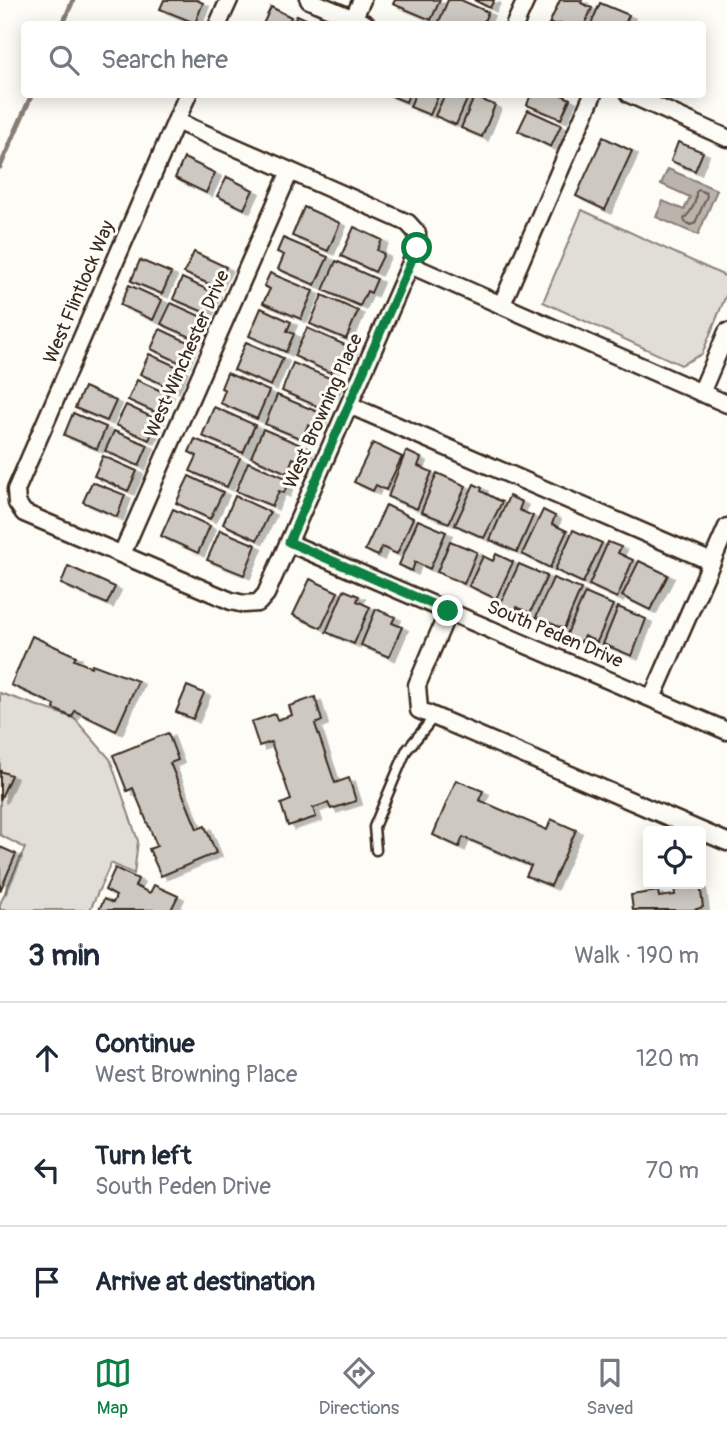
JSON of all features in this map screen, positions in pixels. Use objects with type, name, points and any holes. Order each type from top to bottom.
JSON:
[{"type":"street","points":[[219,21],[229,0]]},
{"type":"street","points":[[309,0],[358,21]]},
{"type":"street","points":[[360,21],[362,0]]},
{"type":"street","points":[[516,21],[526,0]]},
{"type":"street","name":"West Flintlock Way","points":[[122,554],[24,513],[16,490],[186,98]]},
{"type":"street","points":[[502,304],[591,98]]},
{"type":"street","points":[[638,98],[727,138]]},
{"type":"street","points":[[176,121],[290,171]]},
{"type":"street","name":"West Browning Place","points":[[122,554],[231,601],[258,603],[267,594],[417,248],[417,233],[408,223],[290,171]]},
{"type":"street","name":"West Winchester Drive","points":[[122,554],[290,171]]},
{"type":"street","points":[[411,265],[727,404]]},
{"type":"street","points":[[701,393],[727,332]]},
{"type":"street","points":[[349,405],[712,562]]},
{"type":"street","points":[[652,698],[727,527]]},
{"type":"street","name":"South Peden Drive","points":[[289,542],[727,731]]},
{"type":"street","points":[[448,611],[417,685],[426,713],[727,842]]},
{"type":"lane","points":[[376,850],[374,827],[406,751],[426,713]]},
{"type":"shaded area","points":[[582,210],[727,277],[727,293],[702,354],[681,365],[543,302]]},
{"type":"shaded area","points":[[0,693],[74,718],[110,759],[138,841],[134,874],[111,863],[90,910],[0,910],[0,904],[25,848],[0,835]]},
{"type":"water","points":[[668,169],[717,190],[698,235],[656,217],[663,201],[684,210],[690,197],[661,184]]},
{"type":"building","points":[[164,0],[197,0],[203,3],[196,21],[160,9]]},
{"type":"building","points":[[395,0],[440,0],[431,20],[393,4]]},
{"type":"building","points":[[448,0],[461,0],[488,12],[484,21],[439,21]]},
{"type":"building","points":[[474,0],[494,0],[490,8]]},
{"type":"building","points":[[560,0],[582,0],[581,3],[592,8],[586,21],[550,21]]},
{"type":"building","points":[[600,3],[629,15],[626,21],[592,21]]},
{"type":"building","points":[[271,7],[291,17],[289,21],[264,21]]},
{"type":"building","points":[[297,15],[310,21],[294,21]]},
{"type":"building","points":[[413,98],[437,98],[430,115],[410,107]]},
{"type":"building","points":[[443,98],[468,98],[456,125],[435,116]]},
{"type":"building","points":[[474,98],[495,105],[482,137],[461,128]]},
{"type":"building","points":[[530,98],[570,99],[561,119],[527,105]]},
{"type":"building","points":[[528,110],[561,125],[551,147],[518,131]]},
{"type":"building","points":[[603,137],[632,151],[605,210],[576,196]]},
{"type":"building","points":[[678,142],[703,152],[695,171],[671,161]]},
{"type":"building","points":[[184,158],[215,173],[206,193],[175,178]]},
{"type":"building","points":[[227,177],[253,190],[244,209],[217,196]]},
{"type":"building","points":[[304,207],[340,223],[328,251],[292,236]]},
{"type":"building","points":[[354,227],[382,240],[377,250],[384,254],[375,272],[341,256]]},
{"type":"building","points":[[283,238],[328,257],[315,285],[278,269],[284,255],[277,252]]},
{"type":"building","points":[[194,252],[226,267],[216,287],[184,273]]},
{"type":"building","points":[[140,260],[171,273],[162,294],[131,281]]},
{"type":"building","points":[[336,261],[377,279],[371,293],[367,291],[360,306],[323,290]]},
{"type":"building","points":[[270,273],[313,291],[301,319],[263,303],[270,289],[264,286]]},
{"type":"building","points":[[182,278],[215,293],[206,313],[173,299]]},
{"type":"building","points":[[129,285],[162,300],[153,320],[120,305]]},
{"type":"building","points":[[322,295],[358,311],[346,339],[310,324]]},
{"type":"building","points":[[171,303],[202,317],[193,338],[161,324]]},
{"type":"building","points":[[261,308],[291,322],[287,331],[294,334],[286,352],[249,336]]},
{"type":"building","points":[[307,328],[352,348],[346,362],[338,358],[331,373],[294,356]]},
{"type":"building","points":[[160,329],[192,344],[183,364],[151,349]]},
{"type":"building","points":[[246,342],[283,358],[271,386],[234,370]]},
{"type":"building","points":[[149,354],[182,369],[173,389],[140,374]]},
{"type":"building","points":[[293,363],[337,381],[332,394],[325,391],[319,407],[282,391]]},
{"type":"building","points":[[227,373],[269,391],[257,419],[220,403],[225,390],[221,388]]},
{"type":"building","points":[[137,380],[168,394],[159,414],[128,400]]},
{"type":"building","points":[[84,387],[116,401],[107,421],[75,408]]},
{"type":"building","points":[[277,395],[323,414],[317,428],[308,425],[302,439],[265,424]]},
{"type":"building","points":[[126,405],[158,420],[149,440],[116,425]]},
{"type":"building","points":[[214,407],[255,425],[243,453],[202,436]]},
{"type":"building","points":[[73,413],[106,427],[97,449],[64,435]]},
{"type":"building","points":[[263,429],[308,448],[302,462],[293,458],[287,473],[251,457]]},
{"type":"building","points":[[114,431],[148,445],[139,466],[105,451]]},
{"type":"building","points":[[195,439],[240,458],[227,487],[190,471],[197,456],[189,452]]},
{"type":"building","points":[[373,443],[402,457],[386,490],[376,485],[373,491],[354,482]]},
{"type":"building","points":[[406,451],[421,458],[418,466],[432,472],[417,509],[388,497]]},
{"type":"building","points":[[103,456],[137,471],[128,491],[94,476]]},
{"type":"building","points":[[248,462],[289,479],[284,493],[279,491],[272,506],[236,491]]},
{"type":"building","points":[[437,473],[466,486],[449,523],[421,512]]},
{"type":"building","points":[[189,476],[223,492],[210,519],[176,503]]},
{"type":"building","points":[[92,482],[125,495],[117,517],[83,502]]},
{"type":"building","points":[[474,484],[482,488],[481,491],[502,502],[484,538],[455,525]]},
{"type":"building","points":[[235,496],[270,512],[257,540],[223,524]]},
{"type":"building","points":[[509,496],[522,502],[519,510],[533,516],[517,552],[490,540]]},
{"type":"building","points":[[386,505],[413,518],[397,554],[382,547],[378,556],[365,550]]},
{"type":"building","points":[[173,509],[210,526],[198,553],[161,536]]},
{"type":"building","points":[[543,510],[555,516],[552,524],[567,531],[550,568],[522,554]]},
{"type":"building","points":[[418,520],[446,532],[430,569],[415,562],[412,571],[399,565]]},
{"type":"building","points":[[220,530],[256,545],[244,575],[207,560]]},
{"type":"building","points":[[573,530],[602,543],[583,583],[555,570]]},
{"type":"building","points":[[450,541],[477,552],[464,584],[437,572]]},
{"type":"building","points":[[608,542],[621,547],[618,553],[633,560],[617,598],[589,585]]},
{"type":"building","points":[[496,554],[513,562],[496,599],[469,586],[483,556],[493,561]]},
{"type":"building","points":[[639,561],[668,575],[650,610],[622,596]]},
{"type":"building","points":[[519,564],[547,576],[530,613],[517,607],[515,612],[500,605]]},
{"type":"building","points":[[68,566],[115,587],[107,604],[61,584]]},
{"type":"building","points":[[553,578],[581,589],[564,629],[536,617]]},
{"type":"building","points":[[310,579],[338,592],[321,628],[293,615]]},
{"type":"building","points":[[344,590],[359,596],[357,601],[370,607],[354,644],[326,632]]},
{"type":"building","points":[[585,593],[613,605],[597,642],[584,636],[581,642],[566,636]]},
{"type":"building","points":[[618,607],[646,619],[632,656],[603,644]]},
{"type":"building","points":[[376,609],[395,617],[392,623],[402,627],[389,657],[361,645]]},
{"type":"building","points":[[32,636],[76,656],[74,660],[138,681],[116,731],[75,711],[72,717],[54,709],[55,705],[11,685]]},
{"type":"building","points":[[187,686],[204,693],[193,719],[176,712]]},
{"type":"building","points":[[315,697],[322,721],[315,724],[335,783],[349,778],[356,801],[331,809],[328,803],[313,808],[316,817],[288,826],[281,804],[291,800],[271,742],[259,746],[251,722],[275,714],[277,720],[292,715],[289,706]]},
{"type":"building","points":[[168,733],[178,760],[170,763],[197,829],[205,826],[216,853],[161,876],[149,849],[157,846],[133,788],[127,791],[113,755]]},
{"type":"building","points":[[0,771],[11,775],[0,800]]},
{"type":"building","points":[[456,780],[483,791],[479,800],[547,830],[551,819],[576,830],[551,886],[526,876],[531,866],[463,837],[459,847],[433,835]]},
{"type":"building","points":[[0,847],[16,854],[0,891]]},
{"type":"building","points":[[115,868],[138,879],[135,886],[150,893],[154,885],[178,896],[171,910],[99,910],[104,899],[113,903],[116,896],[105,890]]},
{"type":"building","points":[[674,889],[701,889],[703,907],[694,910],[633,910],[631,895],[658,891],[659,897],[675,895]]},
{"type":"waterway","points":[[64,21],[73,0]]},
{"type":"waterway","points":[[0,167],[30,98]]},
{"type":"route","points":[[417,248],[289,542],[448,611]]}]
